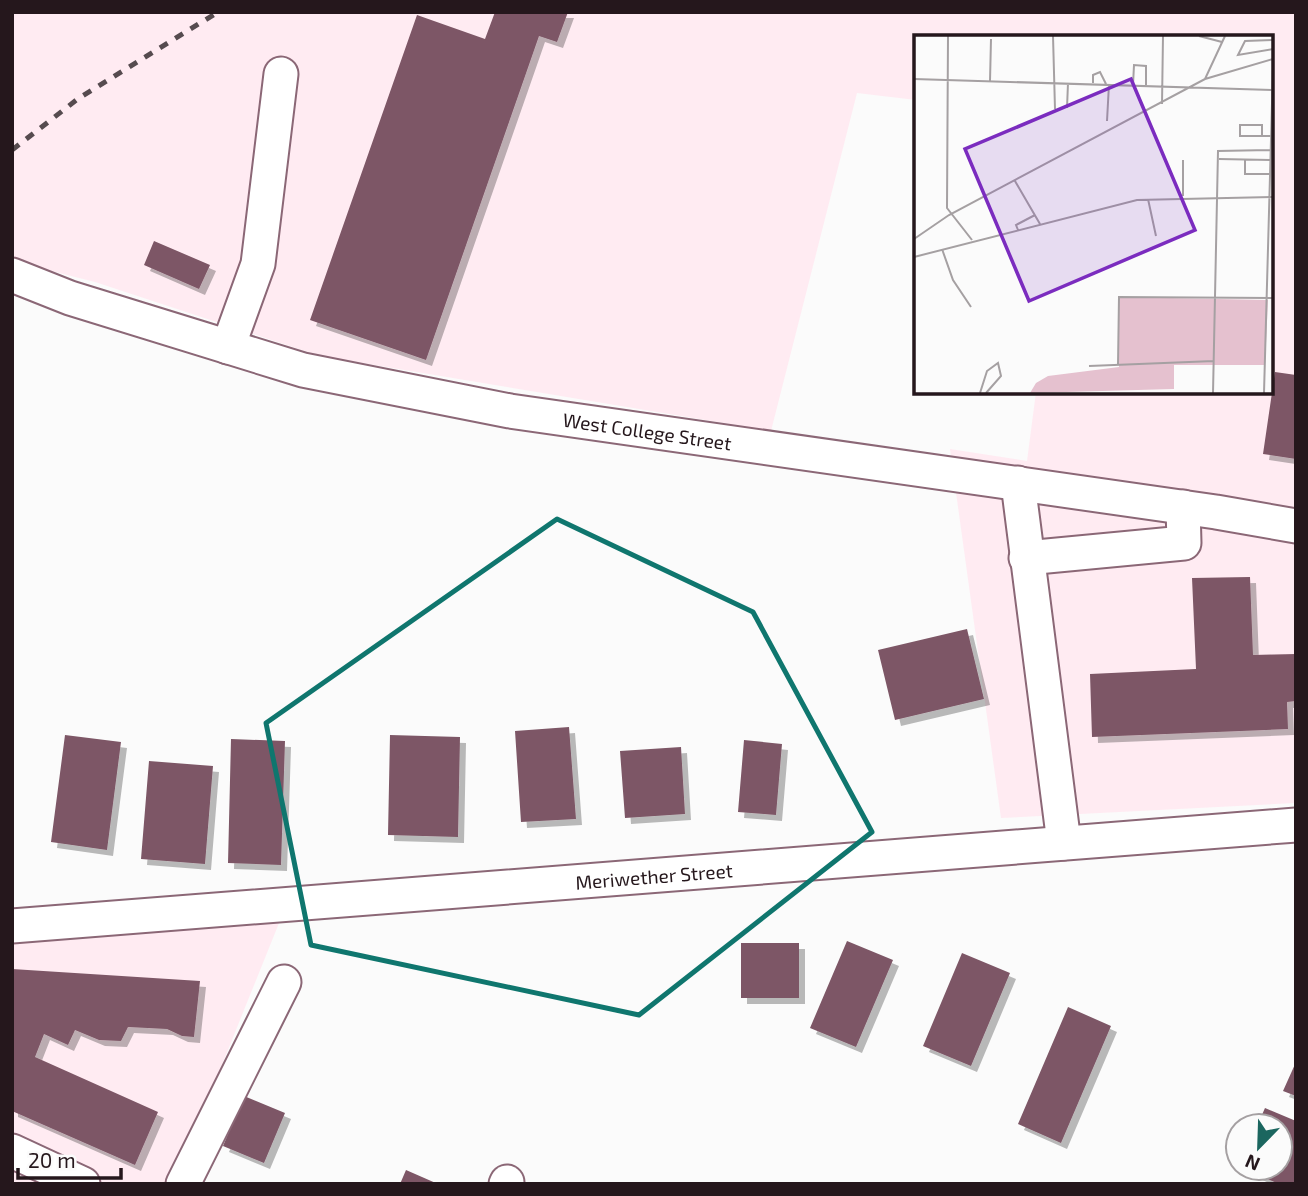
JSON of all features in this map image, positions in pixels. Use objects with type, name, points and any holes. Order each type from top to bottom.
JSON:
[{"type":"street","points":[[228,347],[258,264],[281,74]]},
{"type":"street","name":"West College Street","points":[[12,275],[69,298],[303,370],[510,411],[1183,507],[1296,526]]},
{"type":"street","points":[[1018,483],[1064,843]]},
{"type":"street","points":[[1026,558],[1184,543],[1183,507]]},
{"type":"street","name":"Meriwether Street","points":[[12,926],[1296,825]]},
{"type":"street","points":[[183,1184],[284,982]]},
{"type":"street","points":[[12,1151],[83,1184]]},
{"type":"highlighted area","points":[[557,519],[753,612],[872,832],[639,1015],[311,945],[266,723]]},
{"type":"shaded area","points":[[12,12],[1296,12],[1296,803],[1001,818],[950,449],[1027,461],[1036,394],[1273,394],[1273,35],[914,35],[914,100],[857,93],[771,431],[320,356],[95,282],[12,261]]},
{"type":"shaded area","points":[[279,923],[174,1184],[12,1184],[12,928]]},
{"type":"building","points":[[495,12],[568,12],[557,42],[539,36],[426,360],[310,320],[417,15],[485,39]]},
{"type":"building","points":[[154,241],[210,265],[199,289],[144,265]]},
{"type":"building","points":[[1275,372],[1296,375],[1296,459],[1263,454]]},
{"type":"building","points":[[1250,577],[1253,655],[1296,654],[1296,701],[1287,702],[1288,729],[1092,737],[1090,674],[1196,669],[1192,578]]},
{"type":"building","points":[[967,629],[984,699],[895,720],[878,650]]},
{"type":"building","points":[[569,727],[576,819],[521,822],[515,731]]},
{"type":"building","points":[[65,735],[121,742],[107,850],[51,842]]},
{"type":"building","points":[[390,735],[460,737],[458,837],[388,835]]},
{"type":"building","points":[[231,739],[285,741],[281,865],[228,863]]},
{"type":"building","points":[[744,740],[782,744],[776,815],[738,812]]},
{"type":"building","points":[[681,747],[685,814],[625,818],[620,751]]},
{"type":"building","points":[[149,761],[213,766],[205,864],[141,859]]},
{"type":"building","points":[[847,941],[893,960],[856,1047],[810,1028]]},
{"type":"building","points":[[741,943],[799,943],[799,998],[741,998]]},
{"type":"building","points":[[962,953],[1010,973],[971,1066],[923,1046]]},
{"type":"building","points":[[12,969],[200,981],[194,1037],[182,1036],[167,1029],[128,1027],[121,1041],[99,1040],[75,1030],[68,1045],[44,1034],[35,1057],[158,1112],[135,1165],[12,1111]]},
{"type":"building","points":[[1068,1007],[1111,1026],[1061,1143],[1018,1124]]},
{"type":"building","points":[[1296,1062],[1296,1096],[1283,1091]]},
{"type":"building","points":[[244,1096],[285,1113],[264,1163],[223,1146]]},
{"type":"building","points":[[1294,1120],[1296,1184],[1274,1182],[1294,1182]]},
{"type":"building","points":[[406,1170],[438,1184],[400,1184]]},
{"type":"railway","points":[[12,150],[79,98],[218,12]]}]
